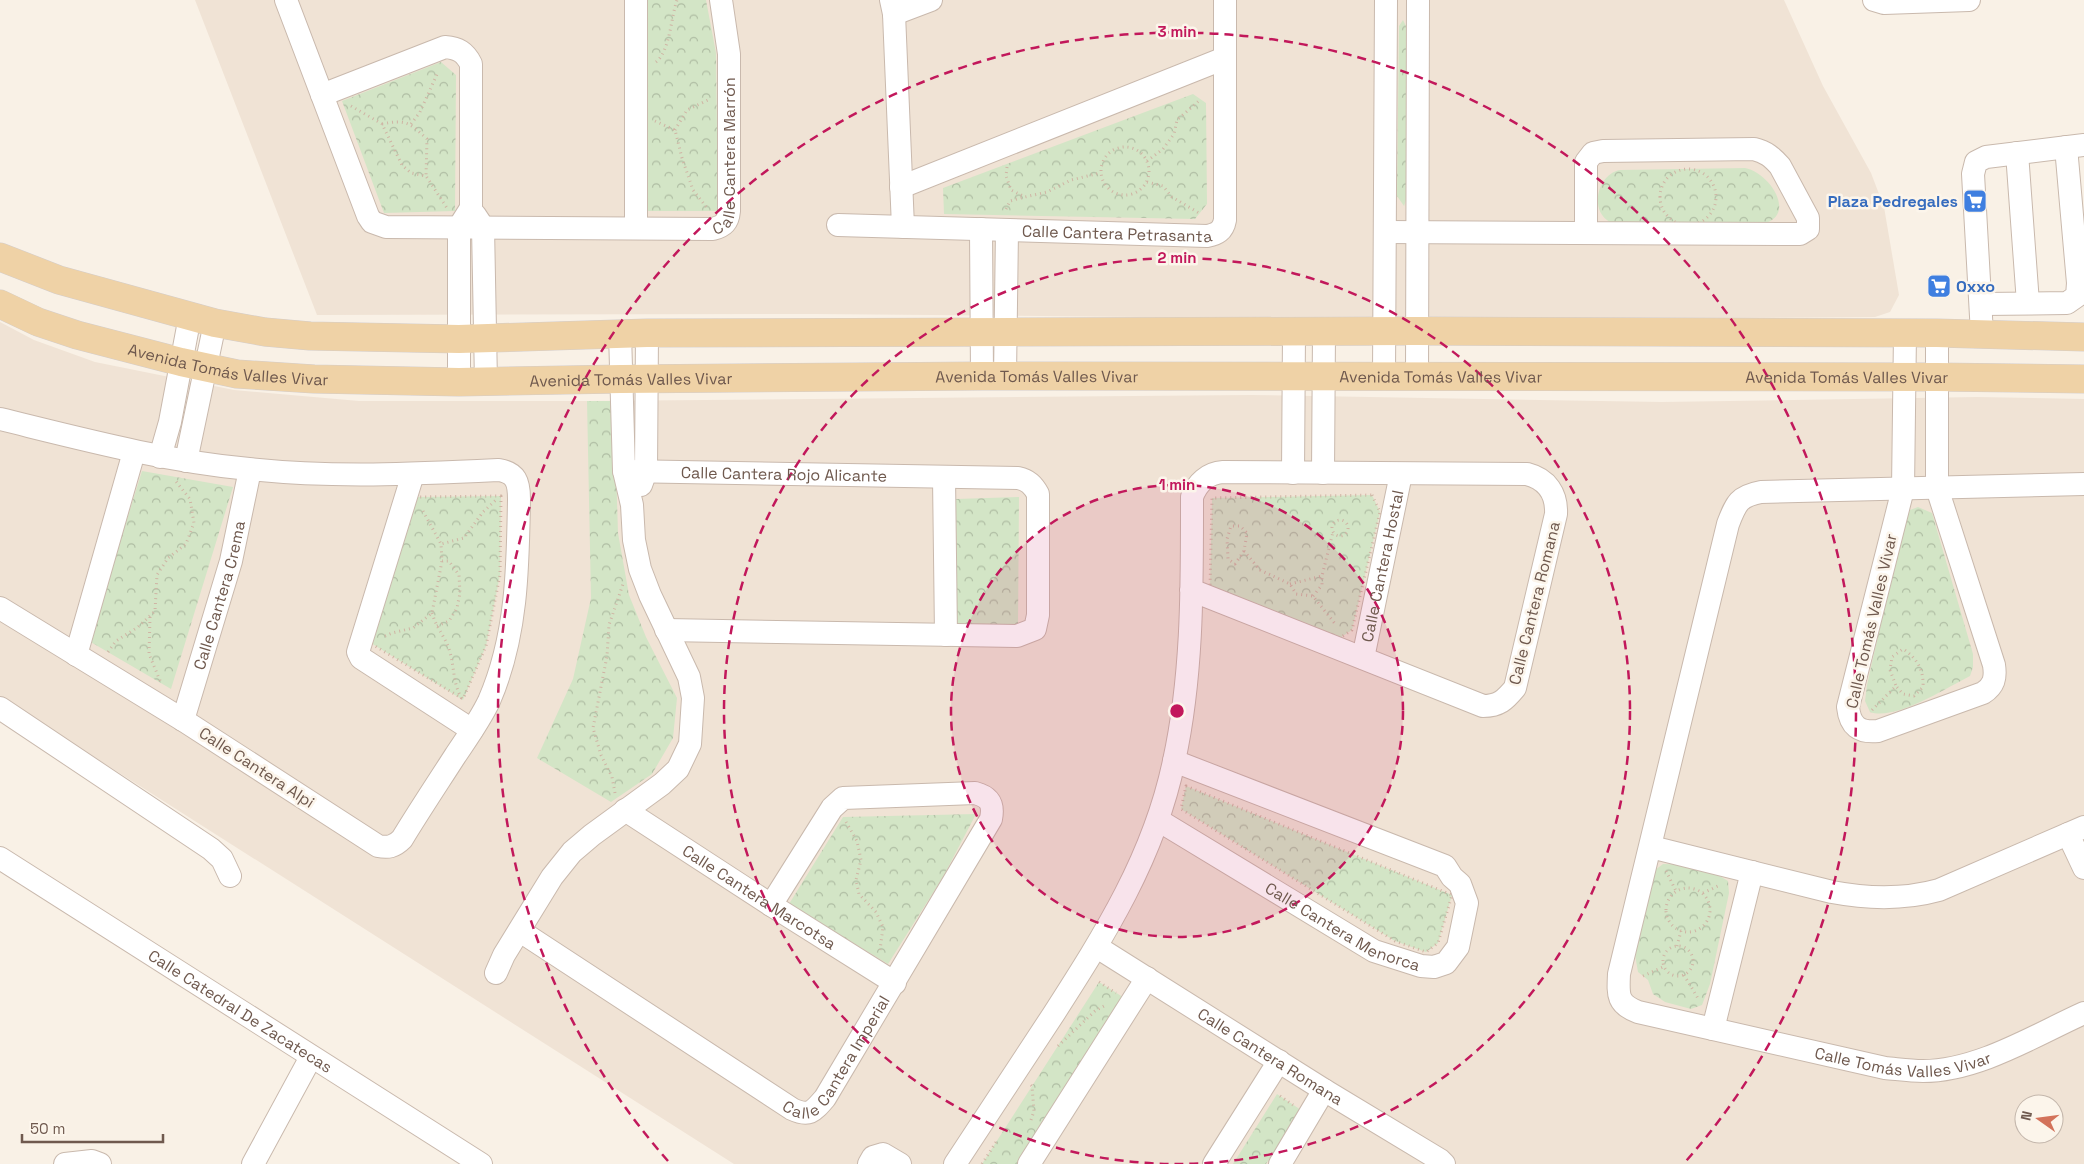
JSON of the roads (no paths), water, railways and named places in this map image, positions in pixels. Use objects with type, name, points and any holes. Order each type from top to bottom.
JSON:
[{"type":"main road","points":[[0,258],[59,280],[215,323],[264,332],[310,336],[486,339],[620,333],[1384,331],[1905,333],[2084,336]]},
{"type":"main road","name":"Avenida Tomás Valles Vivar","points":[[0,304],[38,322],[78,335],[237,374],[275,378],[459,382],[994,377],[1937,377],[2084,379]]},
{"type":"street","name":"Calle Cantera Marrón","points":[[286,0],[368,216],[372,222],[386,226],[465,217],[483,226],[713,229],[721,227],[728,217],[729,54],[721,0]]},
{"type":"street","points":[[636,0],[636,228]]},
{"type":"street","points":[[903,227],[893,7],[931,0]]},
{"type":"street","name":"Calle Cantera Petrasanta","points":[[838,225],[981,230],[1005,223],[1207,236],[1216,234],[1222,230],[1225,220],[1225,0]]},
{"type":"street","points":[[1384,377],[1386,0]]},
{"type":"street","points":[[1416,377],[1418,0]]},
{"type":"street","points":[[1874,0],[1884,3],[1969,0]]},
{"type":"street","points":[[322,95],[445,47],[461,50],[471,64],[460,294],[459,382]]},
{"type":"street","points":[[901,187],[1225,58]]},
{"type":"street","points":[[1981,304],[2067,303],[2077,296],[2075,146],[1980,159],[1974,166],[1982,334]]},
{"type":"street","points":[[1385,232],[1416,232],[1586,233],[1800,234],[1808,229],[1809,224],[1808,218],[1780,166],[1774,159],[1762,151],[1754,149],[1603,151],[1592,153],[1586,162],[1586,233]]},
{"type":"street","points":[[2018,153],[2028,303]]},
{"type":"street","points":[[993,332],[1006,299],[1005,223]]},
{"type":"street","points":[[483,226],[486,382]]},
{"type":"street","points":[[981,230],[982,297],[993,332],[994,377]]},
{"type":"street","points":[[460,294],[485,294]]},
{"type":"street","points":[[982,297],[1006,299]]},
{"type":"street","points":[[183,470],[200,401],[194,364],[190,316]]},
{"type":"street","points":[[160,457],[175,396],[215,323]]},
{"type":"street","points":[[1293,473],[1294,332]]},
{"type":"street","points":[[1323,473],[1324,332]]},
{"type":"street","points":[[620,333],[647,414],[646,471],[632,505]]},
{"type":"street","points":[[496,973],[504,955],[552,877],[572,852],[621,804],[662,784],[673,774],[678,769],[690,744],[693,698],[689,677],[666,630],[640,569],[634,540],[632,505],[624,471],[622,415],[647,333]]},
{"type":"street","name":"Calle Tomás Valles Vivar","points":[[1905,333],[1903,489],[1848,707],[1849,717],[1853,725],[1860,730],[1868,732],[1983,693],[1993,684],[1996,675],[1937,488],[1937,334]]},
{"type":"street","points":[[175,396],[200,401]]},
{"type":"street","points":[[1293,410],[1323,410]]},
{"type":"street","points":[[622,415],[647,414]]},
{"type":"street","name":"Calle Cantera Alpi","points":[[0,419],[160,457],[183,470],[250,470],[325,475],[504,471],[516,477],[519,487],[518,570],[513,616],[504,656],[489,701],[402,839],[396,845],[387,848],[378,846],[184,720],[0,608]]},
{"type":"street","points":[[1904,428],[1937,427]]},
{"type":"street","points":[[76,655],[134,452]]},
{"type":"street","name":"Calle Cantera Crema","points":[[184,720],[231,561],[250,470]]},
{"type":"street","name":"Calle Cantera Rojo Alicante","points":[[624,471],[1018,478],[1026,480],[1034,486],[1038,494],[1038,615],[1035,629],[1017,636],[666,630]]},
{"type":"street","name":"Calle Cantera Romana","points":[[955,1164],[1097,947],[1137,872],[1158,820],[1174,761],[1190,639],[1192,497],[1199,484],[1216,473],[1527,474],[1537,477],[1552,492],[1556,502],[1556,514],[1518,677],[1514,688],[1500,704],[1482,706],[1192,590]]},
{"type":"street","points":[[413,474],[358,652],[361,658],[472,730]]},
{"type":"street","name":"Calle Cantera Hostal","points":[[1363,658],[1401,474]]},
{"type":"street","points":[[944,477],[946,635]]},
{"type":"street","name":"Calle Tomás Valles Vivar","points":[[2084,484],[1761,492],[1750,494],[1740,499],[1728,524],[1657,855],[1619,974],[1618,990],[1621,1000],[1627,1007],[1638,1012],[1885,1068],[1924,1071],[1965,1065],[1986,1058],[2084,1013]]},
{"type":"street","points":[[0,708],[211,849],[222,859],[230,876]]},
{"type":"street","name":"Calle Cantera Menorca","points":[[1158,820],[1374,951],[1421,966],[1434,967],[1446,963],[1458,947],[1467,903],[1460,884],[1452,877],[1445,866],[1174,761]]},
{"type":"street","name":"Calle Cantera Imperial","points":[[520,931],[792,1109],[802,1114],[809,1113],[825,1098],[991,819],[993,809],[990,800],[984,795],[975,793],[843,798],[832,808],[771,905]]},
{"type":"street","name":"Calle Cantera Marcotsa","points":[[621,804],[771,905],[895,983]]},
{"type":"street","points":[[1657,855],[1752,872],[1855,897],[1896,898],[1920,896],[1939,890],[2076,830],[2084,868]]},
{"type":"street","name":"Calle Catedral De Zacatecas","points":[[0,858],[481,1164]]},
{"type":"street","points":[[1713,1029],[1752,872]]},
{"type":"street","name":"Calle Cantera Romana","points":[[1097,947],[1444,1164]]},
{"type":"street","points":[[1029,1164],[1147,978]]},
{"type":"street","points":[[253,1164],[311,1056]]},
{"type":"street","points":[[1214,1164],[1279,1061]]},
{"type":"street","points":[[1280,1164],[1324,1090]]},
{"type":"street","points":[[65,1164],[92,1161],[100,1164]]},
{"type":"place","name":"Plaza Pedregales","points":[[1975,201]]},
{"type":"place","name":"Oxxo","points":[[1939,286]]}]
